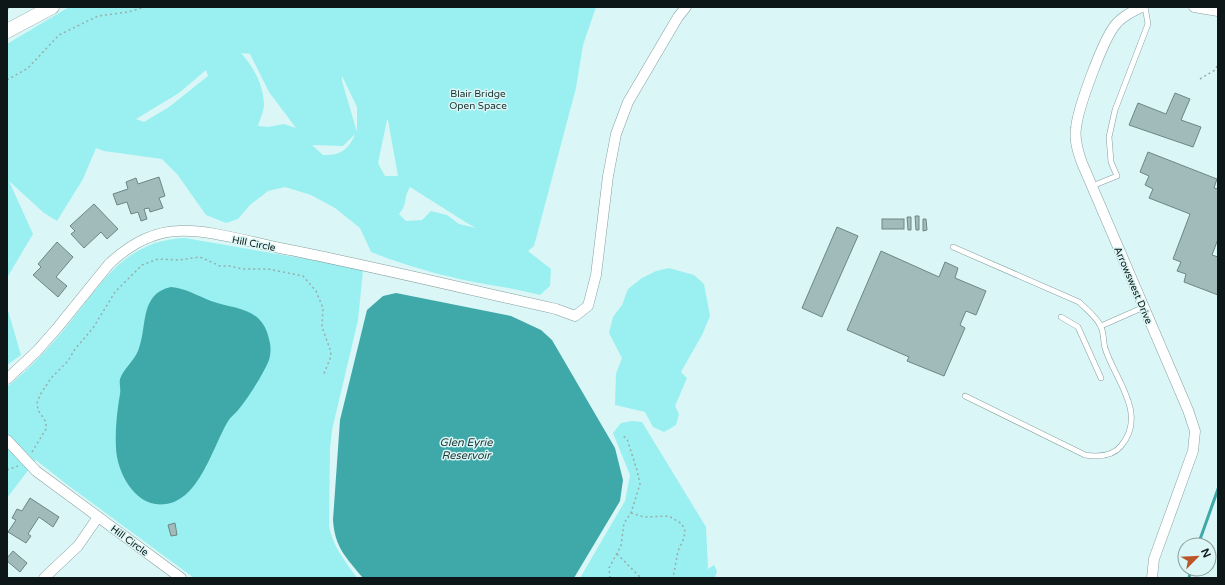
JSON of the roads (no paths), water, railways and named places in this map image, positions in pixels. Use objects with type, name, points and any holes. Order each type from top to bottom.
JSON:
[{"type":"main road","points":[[7,31],[52,7]]},
{"type":"street","name":"Hill Circle","points":[[7,379],[37,351],[118,255],[127,248],[149,237],[177,231],[207,233],[337,260],[556,309],[575,316],[588,306],[596,275],[608,176],[616,134],[628,102],[678,17],[686,7]]},
{"type":"street","name":"Arrowswest Drive","points":[[1143,7],[1121,19],[1110,31],[1078,117],[1076,129],[1077,150],[1188,410],[1195,431],[1193,451],[1154,559],[1152,578]]},
{"type":"street","points":[[1194,7],[1218,11]]},
{"type":"street","name":"Hill Circle","points":[[7,440],[36,471],[181,578]]},
{"type":"street","points":[[44,578],[78,546],[98,517]]},
{"type":"lane","points":[[1092,186],[1117,176],[1111,162],[1109,138],[1115,110],[1148,24],[1143,7]]},
{"type":"lane","points":[[953,247],[1079,302],[1101,326],[1105,348],[1130,405],[1132,425],[1128,438],[1119,448],[1109,454],[1097,457],[1085,455],[964,396]]},
{"type":"lane","points":[[1101,326],[1144,307]]},
{"type":"lane","points":[[1061,317],[1078,327],[1101,378]]},
{"type":"water","points":[[171,287],[211,301],[247,311],[254,315],[261,321],[266,329],[270,341],[270,352],[269,360],[260,379],[243,404],[228,421],[204,471],[196,483],[178,500],[166,504],[155,504],[146,501],[137,495],[124,478],[117,458],[116,421],[120,392],[120,379],[138,351],[149,304],[154,296]]},
{"type":"water","name":"Glen Eyrie Reservoir","points":[[396,293],[511,316],[541,330],[552,340],[615,448],[623,480],[620,501],[574,578],[363,578],[342,552],[336,538],[333,520],[340,420],[367,310],[383,296]]},
{"type":"waterway","points":[[1201,537],[1218,489]]},
{"type":"park label","name":"Blair Bridge Open Space","points":[[478,98]]}]
